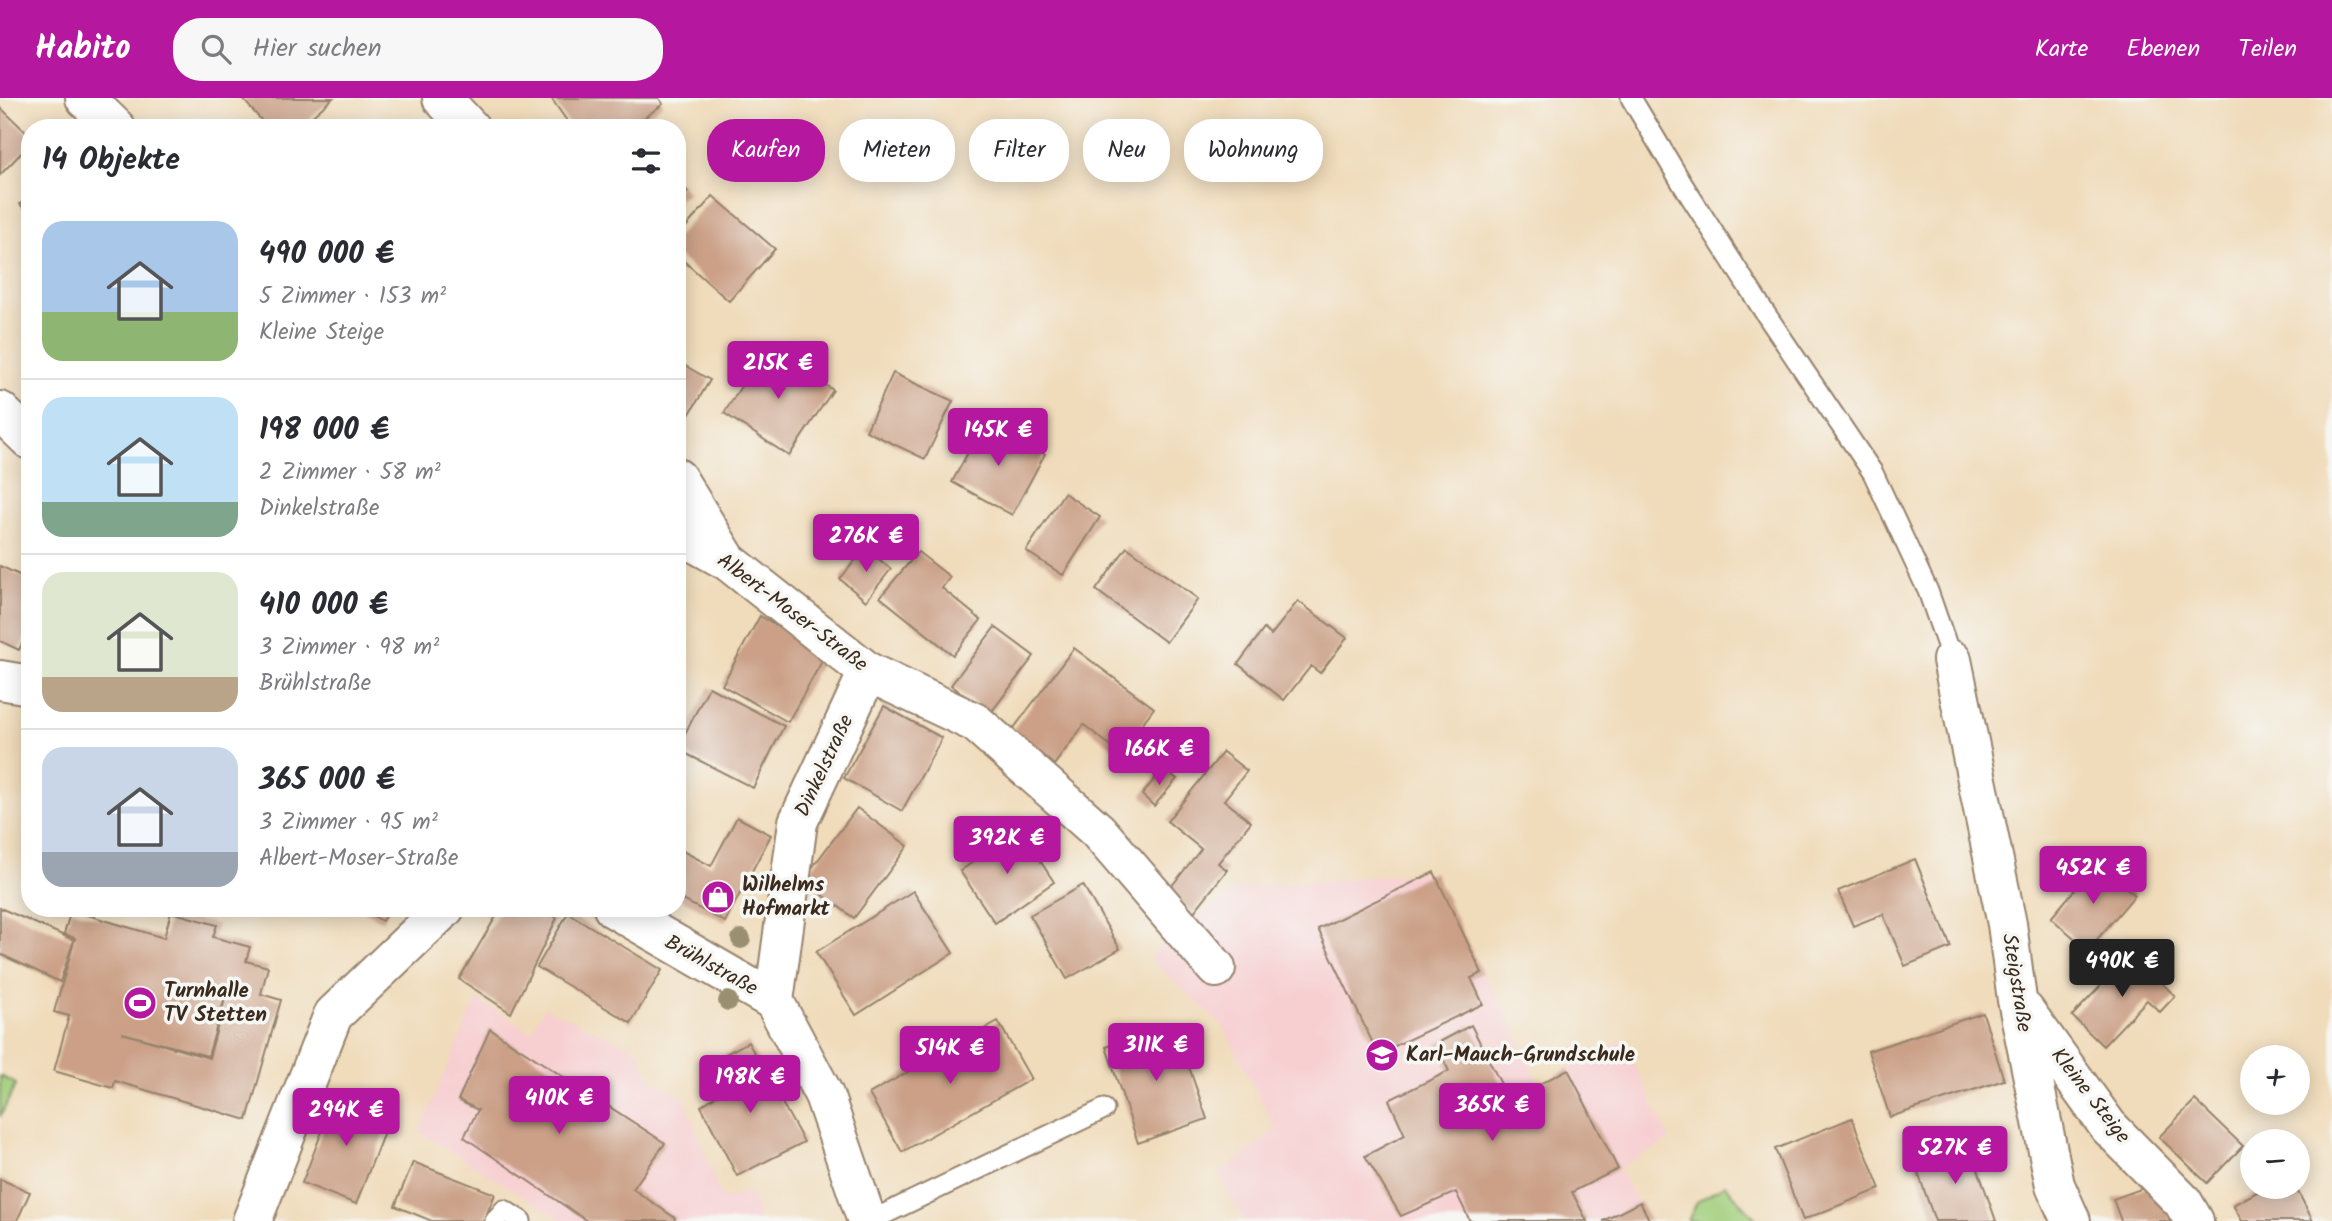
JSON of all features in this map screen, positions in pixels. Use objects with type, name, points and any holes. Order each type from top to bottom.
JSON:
[{"type":"street","points":[[85,98],[107,119]]},
{"type":"street","points":[[442,98],[462,119]]},
{"type":"street","points":[[0,411],[21,431]]},
{"type":"street","points":[[686,493],[729,562]]},
{"type":"street","name":"Albert-Moser-Straße","points":[[686,538],[729,562],[868,672],[976,723],[1098,831],[1216,968]]},
{"type":"street","name":"Steigstraße","points":[[1952,660],[2007,924],[2017,1000],[2055,1185],[2071,1221]]},
{"type":"street","name":"Dinkelstraße","points":[[774,1001],[798,822],[868,672]]},
{"type":"street","points":[[0,680],[21,684]]},
{"type":"street","points":[[252,1221],[333,1015],[436,917]]},
{"type":"street","name":"Brühlstraße","points":[[629,917],[774,1001]]},
{"type":"street","name":"Kleine Steige","points":[[2017,1000],[2108,1126],[2182,1202],[2194,1221]]},
{"type":"street","points":[[774,1001],[824,1095],[869,1221]]},
{"type":"lane","points":[[1631,98],[1683,186],[1873,473],[1928,591],[1952,660]]},
{"type":"lane","points":[[869,1221],[1104,1109]]},
{"type":"lane","points":[[495,1221],[504,1210],[522,1221]]},
{"type":"shaded area","name":"Karl-Mauch-Grundschule","points":[[1434,872],[1482,973],[1503,1005],[1539,1084],[1623,1040],[1670,1140],[1618,1169],[1650,1221],[1244,1221],[1219,1174],[1276,1129],[1222,1025],[1149,958],[1180,927],[1240,888]]},
{"type":"shaded area","points":[[477,999],[531,1032],[544,1007],[640,1051],[649,1078],[684,1097],[722,1199],[751,1192],[760,1221],[564,1221],[419,1132]]},
{"type":"green space","points":[[0,1076],[16,1084],[0,1117]]},
{"type":"green space","points":[[1725,1185],[1758,1221],[1688,1221],[1697,1202]]},
{"type":"building","points":[[242,98],[333,98],[309,119],[260,119]]},
{"type":"building","points":[[551,98],[659,98],[663,104],[642,119],[566,119]]},
{"type":"building","points":[[1,108],[21,127],[21,153],[0,175]]},
{"type":"building","points":[[713,196],[775,249],[729,301],[686,263],[686,227]]},
{"type":"building","points":[[767,346],[833,390],[789,456],[724,413]]},
{"type":"building","points":[[686,366],[710,380],[689,415],[686,413]]},
{"type":"building","points":[[893,373],[953,401],[925,459],[866,431]]},
{"type":"building","points":[[985,421],[1045,454],[1012,515],[952,482]]},
{"type":"building","points":[[1064,493],[1100,517],[1063,575],[1026,551]]},
{"type":"building","points":[[1127,547],[1198,599],[1166,642],[1096,590]]},
{"type":"building","points":[[865,548],[891,569],[866,601],[840,579]]},
{"type":"building","points":[[918,552],[950,577],[942,588],[981,620],[953,655],[880,597]]},
{"type":"building","points":[[0,566],[21,576],[21,646],[19,650],[0,641]]},
{"type":"building","points":[[1298,601],[1347,638],[1320,673],[1311,666],[1284,700],[1238,664],[1264,629],[1271,635]]},
{"type":"building","points":[[760,616],[826,654],[788,722],[722,685]]},
{"type":"building","points":[[995,627],[1034,656],[989,715],[951,685]]},
{"type":"building","points":[[1074,648],[1154,708],[1120,753],[1084,725],[1054,765],[1011,732]]},
{"type":"building","points":[[709,687],[784,726],[753,788],[686,754],[686,732]]},
{"type":"building","points":[[884,706],[942,738],[902,811],[844,778]]},
{"type":"building","points":[[1223,752],[1247,771],[1224,800],[1251,822],[1218,863],[1227,870],[1193,913],[1167,892],[1201,849],[1167,821]]},
{"type":"building","points":[[1163,768],[1177,779],[1154,806],[1142,795]]},
{"type":"building","points":[[857,808],[908,846],[854,918],[803,880]]},
{"type":"building","points":[[737,817],[771,835],[725,922],[686,902],[686,853],[711,866]]},
{"type":"building","points":[[1020,830],[1054,882],[995,923],[960,871]]},
{"type":"building","points":[[1915,859],[1951,947],[1905,966],[1883,914],[1853,926],[1838,891]]},
{"type":"building","points":[[2097,863],[2135,895],[2088,950],[2051,918]]},
{"type":"building","points":[[1434,872],[1482,973],[1471,978],[1483,1004],[1378,1054],[1318,929]]},
{"type":"building","points":[[1083,885],[1120,949],[1067,979],[1030,915]]},
{"type":"building","points":[[913,891],[953,953],[856,1015],[816,952]]},
{"type":"building","points":[[0,908],[74,940],[60,982],[0,954]]},
{"type":"building","name":"Turnhalle TV Stetten","points":[[69,917],[94,917],[164,938],[170,917],[189,917],[217,925],[213,937],[250,947],[246,961],[268,967],[261,994],[281,1000],[247,1120],[115,1081],[113,1088],[54,1071],[69,1016],[54,1012],[75,938],[64,934]],"holes":[[[229,984],[209,1058],[122,1033],[208,1056]]]},
{"type":"building","points":[[496,917],[557,918],[511,1013],[459,979]]},
{"type":"building","points":[[566,917],[575,917],[662,970],[631,1023],[537,967]]},
{"type":"building","points":[[2132,953],[2175,996],[2160,1012],[2147,1000],[2103,1046],[2072,1016]]},
{"type":"building","points":[[1983,1013],[2004,1080],[1890,1117],[1868,1051]]},
{"type":"building","points":[[998,1021],[1031,1079],[902,1152],[869,1094]]},
{"type":"building","points":[[1174,1024],[1207,1119],[1138,1143],[1106,1047]]},
{"type":"building","points":[[1471,1025],[1509,1100],[1568,1069],[1618,1169],[1572,1192],[1587,1221],[1470,1221],[1456,1192],[1401,1216],[1365,1156],[1405,1135],[1389,1100],[1449,1071],[1436,1044]]},
{"type":"building","points":[[490,1029],[665,1143],[633,1189],[675,1218],[674,1221],[587,1221],[464,1137],[478,1110],[458,1100]]},
{"type":"building","points":[[748,1042],[804,1142],[737,1176],[701,1106],[735,1083],[722,1056]]},
{"type":"building","points":[[337,1093],[391,1114],[356,1204],[302,1183]]},
{"type":"building","points":[[2195,1100],[2240,1143],[2240,1149],[2207,1183],[2159,1137]]},
{"type":"building","points":[[1852,1118],[1880,1189],[1803,1220],[1775,1149]]},
{"type":"building","points":[[1968,1141],[1996,1221],[1935,1221],[1914,1161]]},
{"type":"building","points":[[413,1162],[495,1194],[484,1221],[432,1221],[395,1206]]},
{"type":"building","points":[[0,1179],[30,1192],[17,1221],[0,1221]]},
{"type":"building","points":[[2157,1183],[2171,1221],[2121,1221],[2113,1199]]},
{"type":"building","points":[[2244,1199],[2302,1199],[2313,1221],[2242,1221],[2233,1205]]},
{"type":"building","points":[[1640,1202],[1650,1221],[1603,1221]]},
{"type":"place","name":"Wilhelms Hofmarkt","points":[[718,897]]},
{"type":"place","name":"Turnhalle TV Stetten","points":[[140,1003]]},
{"type":"place","name":"Karl-Mauch-Grundschule","points":[[1382,1055]]}]
